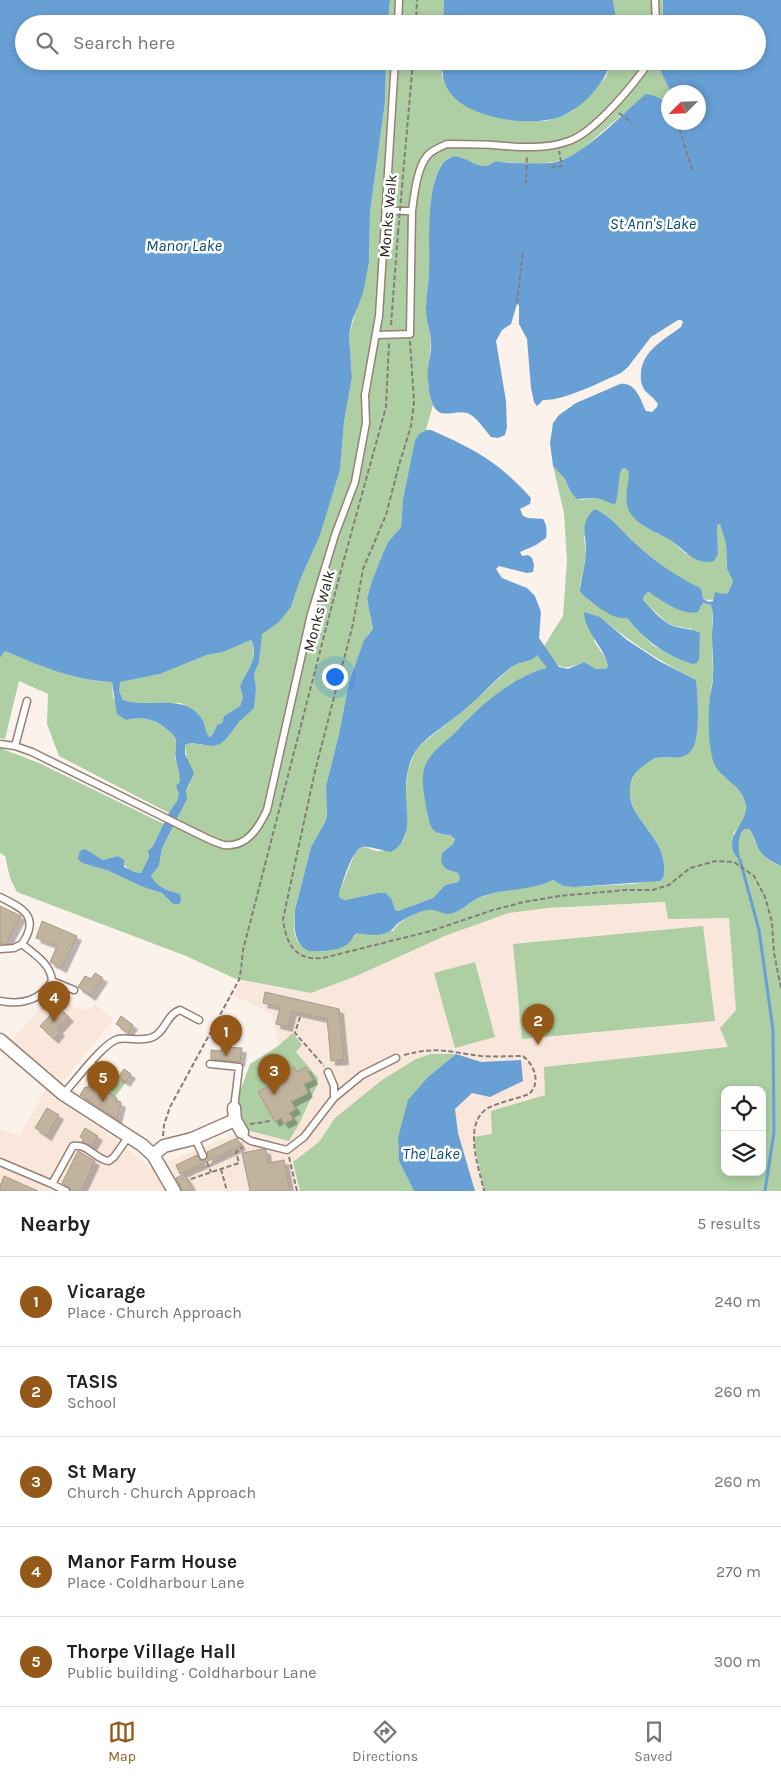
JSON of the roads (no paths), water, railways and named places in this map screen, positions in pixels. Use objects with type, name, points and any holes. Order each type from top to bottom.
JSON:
[{"type":"street","points":[[0,1040],[63,1094],[129,1136],[153,1155],[174,1191]]},
{"type":"street","points":[[153,1155],[164,1146],[240,1125]]},
{"type":"lane","points":[[398,15],[399,0]]},
{"type":"lane","points":[[654,0],[655,15]]},
{"type":"lane","points":[[0,744],[15,746],[32,752],[183,827],[224,845],[237,844],[246,840],[259,827],[267,810],[310,614],[335,535],[355,482],[366,423],[365,396],[379,316],[394,70]]},
{"type":"lane","points":[[376,335],[410,334],[412,211],[414,193],[422,164],[427,156],[436,148],[447,144],[528,147],[570,141],[594,125],[644,70]]},
{"type":"lane","points":[[391,211],[412,211]]},
{"type":"lane","points":[[15,746],[26,701]]},
{"type":"lane","points":[[0,897],[24,910],[29,919],[29,929],[22,944],[14,948],[0,949]]},
{"type":"lane","points":[[0,1001],[29,1002],[38,998],[48,989],[52,981],[52,975],[48,967],[22,944]]},
{"type":"lane","points":[[52,981],[74,990]]},
{"type":"lane","points":[[63,1094],[100,1052],[115,1040],[154,1037],[160,1032],[175,1011],[180,1010],[199,1020]]},
{"type":"lane","points":[[210,1064],[239,1067],[240,1125],[287,1150],[304,1137],[334,1098],[362,1076],[396,1058]]},
{"type":"lane","points":[[90,1064],[110,1077]]},
{"type":"lane","points":[[328,1072],[334,1086],[334,1098]]},
{"type":"lane","points":[[52,1184],[73,1146],[81,1146],[109,1161],[129,1136]]},
{"type":"lane","points":[[195,1138],[204,1156]]},
{"type":"lane","points":[[0,1162],[66,1191]]},
{"type":"water","name":"Manor Lake","points":[[0,0],[390,0],[389,15],[15,15],[15,70],[386,70],[385,102],[370,212],[369,262],[363,293],[352,321],[349,336],[352,377],[344,422],[340,470],[320,535],[300,580],[291,607],[279,622],[262,634],[259,662],[254,674],[256,688],[254,708],[220,744],[213,746],[191,743],[185,745],[185,754],[194,773],[186,791],[187,799],[162,848],[159,866],[151,876],[160,886],[180,894],[181,900],[179,904],[173,904],[162,893],[143,887],[109,871],[82,863],[78,859],[80,851],[85,849],[103,860],[118,856],[124,860],[124,867],[141,873],[149,857],[148,851],[153,846],[179,794],[176,786],[180,779],[175,758],[176,740],[174,736],[154,721],[138,718],[126,720],[117,714],[112,682],[71,675],[44,667],[5,651],[0,658]],"holes":[[[251,640],[254,653],[252,664],[240,686],[243,698],[240,706],[224,716],[222,723],[217,725],[213,734],[209,737],[202,718],[192,709],[173,703],[143,703],[123,700],[119,691],[120,682],[160,674]]]},
{"type":"water","points":[[444,0],[613,0],[616,15],[443,15]]},
{"type":"water","name":"St Ann's Lake","points":[[663,0],[781,0],[781,866],[762,854],[749,829],[744,829],[740,836],[740,860],[734,853],[732,846],[733,839],[746,812],[746,805],[740,791],[718,771],[712,757],[709,734],[710,696],[713,679],[713,616],[711,605],[703,603],[698,612],[692,613],[679,610],[648,592],[644,596],[643,600],[665,622],[700,633],[699,659],[697,663],[693,664],[665,652],[648,640],[627,618],[615,617],[609,614],[580,591],[586,553],[584,530],[587,519],[595,509],[612,520],[658,563],[700,588],[703,599],[709,602],[713,601],[715,592],[728,593],[733,581],[727,569],[726,544],[720,524],[717,525],[718,554],[714,561],[707,562],[695,559],[670,540],[644,526],[633,517],[627,504],[629,472],[626,469],[623,468],[621,471],[615,505],[597,498],[577,499],[570,491],[565,479],[553,466],[550,443],[553,423],[559,415],[576,403],[620,384],[625,384],[634,388],[646,411],[652,412],[657,407],[658,404],[645,391],[641,383],[643,364],[650,351],[681,327],[683,322],[678,320],[651,337],[628,367],[621,373],[571,394],[543,400],[537,406],[534,402],[531,388],[527,339],[519,324],[519,305],[517,304],[511,324],[502,330],[496,341],[506,401],[507,427],[505,435],[498,438],[491,437],[471,415],[462,412],[444,414],[436,410],[433,405],[428,377],[431,344],[426,308],[432,192],[442,165],[450,158],[463,158],[480,166],[488,166],[494,162],[552,163],[576,153],[589,144],[646,94],[661,99],[661,130],[706,130],[706,85],[668,85],[660,70],[766,70],[766,15],[663,15]]},
{"type":"water","points":[[443,70],[608,70],[604,78],[586,100],[570,112],[550,120],[535,121],[503,119],[473,110],[460,103],[451,94],[446,86]]},
{"type":"water","points":[[426,430],[431,430],[473,450],[508,475],[531,498],[530,504],[520,509],[523,516],[543,519],[547,530],[546,538],[520,552],[522,556],[528,555],[532,558],[533,572],[527,573],[499,566],[496,569],[502,578],[527,588],[535,596],[541,612],[539,638],[559,667],[568,669],[584,662],[596,669],[606,669],[608,666],[606,659],[591,633],[585,620],[584,612],[600,617],[627,640],[659,661],[696,680],[698,728],[696,738],[691,751],[687,754],[679,757],[659,757],[653,759],[637,771],[631,782],[631,802],[661,852],[664,873],[660,881],[574,887],[563,886],[553,880],[544,884],[486,895],[450,914],[431,910],[414,914],[386,933],[378,935],[358,934],[341,948],[309,951],[297,939],[295,910],[311,847],[327,817],[326,786],[349,682],[364,640],[373,629],[367,599],[372,581],[388,542],[401,527],[403,499],[415,440],[419,434]],"holes":[[[537,655],[547,668],[515,682],[476,711],[438,748],[425,766],[423,789],[429,823],[436,832],[450,835],[455,839],[453,844],[442,853],[441,862],[446,869],[458,873],[460,878],[458,882],[445,885],[433,898],[398,911],[395,910],[392,900],[386,893],[345,900],[340,898],[339,893],[345,874],[355,853],[359,849],[366,847],[391,852],[403,840],[407,824],[407,773],[417,749],[432,734],[464,710],[513,666],[535,658]]]},
{"type":"water","name":"The Lake","points":[[456,1054],[481,1062],[521,1060],[523,1081],[490,1097],[472,1093],[455,1109],[458,1133],[475,1191],[414,1191],[399,1161],[398,1138],[408,1100],[428,1077]]},
{"type":"waterway","points":[[740,860],[759,930],[773,1030],[774,1132],[765,1191]]},
{"type":"place","name":"Manor Farm House","points":[[54,1022]]},
{"type":"place","name":"TASIS","points":[[538,1045]]},
{"type":"place","name":"Vicarage","points":[[226,1056]]},
{"type":"place","name":"St Mary","points":[[274,1095]]},
{"type":"place","name":"Thorpe Village Hall","points":[[103,1102]]}]
